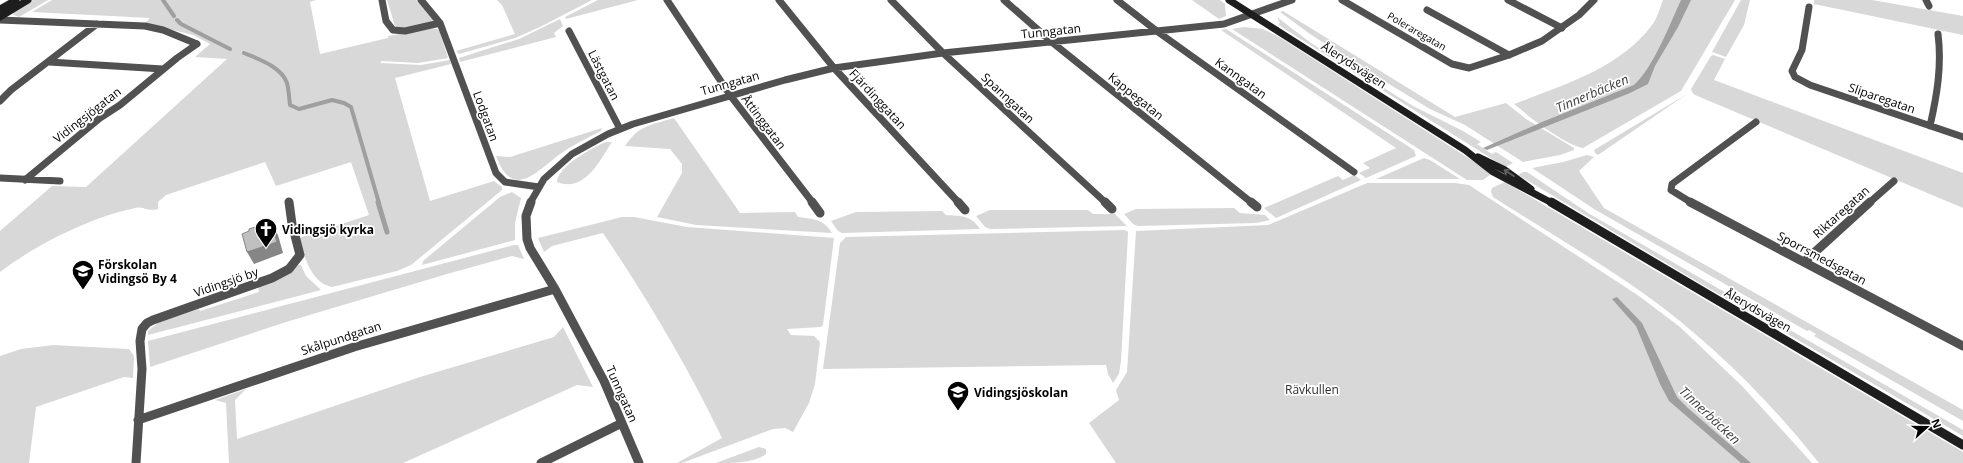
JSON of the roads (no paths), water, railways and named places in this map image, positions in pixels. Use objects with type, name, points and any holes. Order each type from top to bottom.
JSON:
[{"type":"main road","points":[[0,9],[16,0]]},
{"type":"main road","points":[[0,17],[28,0]]},
{"type":"main road","name":"Ålerydsvägen","points":[[1229,0],[1465,150],[1504,178],[1540,196],[1963,445]]},
{"type":"street","points":[[382,0],[389,27],[395,32],[408,31],[440,23]]},
{"type":"street","name":"Lodgatan","points":[[421,0],[440,23],[496,173],[505,182],[539,187]]},
{"type":"street","name":"Åttinggatan","points":[[667,0],[730,96],[820,213]]},
{"type":"street","name":"Fjärdinggatan","points":[[779,0],[834,68],[965,210]]},
{"type":"street","name":"Spanngatan","points":[[891,0],[943,53],[1112,208]]},
{"type":"street","name":"Kappegatan","points":[[1004,0],[1053,43],[1257,207]]},
{"type":"street","name":"Kanngatan","points":[[1117,0],[1158,32],[1354,172]]},
{"type":"street","points":[[1252,15],[1292,0]]},
{"type":"street","name":"Poleraregatan","points":[[1342,0],[1460,68],[1476,67],[1509,56]]},
{"type":"street","points":[[1508,0],[1562,28]]},
{"type":"street","points":[[1427,10],[1509,56],[1542,40],[1562,28],[1579,15],[1594,0]]},
{"type":"street","points":[[1926,0],[1929,6]]},
{"type":"street","name":"Sliparegatan","points":[[1809,7],[1802,50],[1792,71],[1795,77],[1810,85],[1963,137]]},
{"type":"street","name":"Tunngatan","points":[[638,463],[604,381],[555,289],[537,261],[527,239],[526,216],[529,206],[539,187],[558,166],[572,154],[620,129],[730,96],[834,68],[943,53],[1053,43],[1224,24],[1252,15]]},
{"type":"street","name":"Vidingsjögatan","points":[[0,20],[145,26],[163,30],[197,44],[163,69],[120,105],[96,121],[25,180]]},
{"type":"street","points":[[0,101],[11,90],[97,24]]},
{"type":"street","name":"Lästgatan","points":[[569,31],[620,129]]},
{"type":"street","points":[[1930,126],[1941,74],[1938,34]]},
{"type":"street","name":"Vidingsjögatan","points":[[49,62],[163,69]]},
{"type":"street","name":"Sporrsmedsgatan","points":[[1756,122],[1672,184],[1672,190],[1686,200],[1963,346]]},
{"type":"street","points":[[1,179],[60,181]]},
{"type":"street","name":"Riktaregatan","points":[[1804,262],[1894,181]]},
{"type":"street","name":"Vidingsjö by","points":[[138,420],[142,369],[140,340],[142,329],[147,323],[276,277],[297,261],[300,255],[292,224],[289,202]]},
{"type":"street","name":"Skålpundgatan","points":[[138,420],[354,347],[555,289]]},
{"type":"street","points":[[136,463],[138,420]]},
{"type":"street","points":[[541,463],[622,423]]},
{"type":"waterway","points":[[163,0],[174,16]]},
{"type":"waterway","points":[[177,20],[181,24],[230,49]]},
{"type":"waterway","points":[[244,53],[269,64],[280,72],[287,83],[290,105],[299,109],[332,100],[344,103],[351,107],[379,203]]},
{"type":"waterway","points":[[378,202],[387,232]]},
{"type":"place","name":"Vidingsjö kyrka","points":[[266,248]]},
{"type":"place","name":"Förskolan Vidingsö By 4","points":[[83,290]]},
{"type":"place","name":"Vidingsjöskolan","points":[[958,412]]},
{"type":"water label","name":"Tinnerbäcken","points":[[1592,93]]},
{"type":"water label","name":"Tinnerbäcken","points":[[1710,415]]},
{"type":"park label","name":"Rävkullen","points":[[1312,389]]}]
